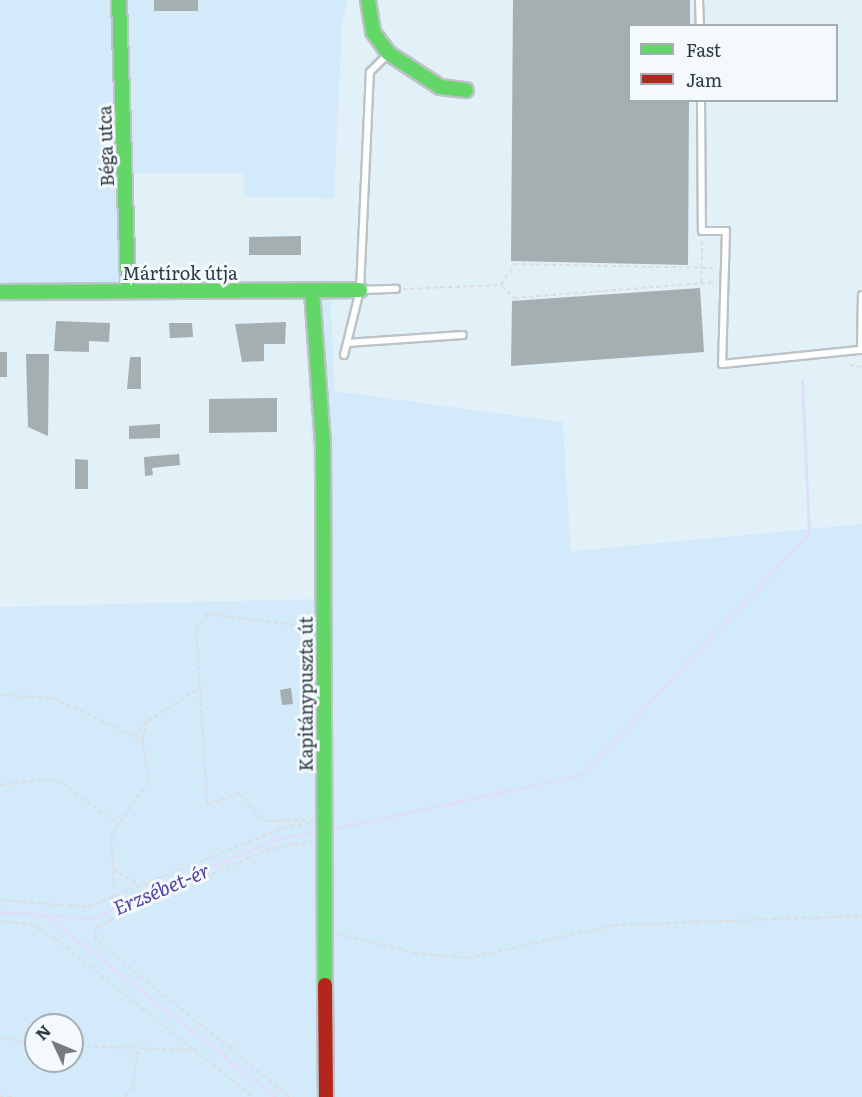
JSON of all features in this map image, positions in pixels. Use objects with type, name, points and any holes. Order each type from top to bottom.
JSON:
[{"type":"street","name":"Béga utca","points":[[119,0],[128,291]]},
{"type":"street","points":[[368,0],[373,32],[388,53],[440,87],[466,90]]},
{"type":"street","name":"Mártírok útja","points":[[0,292],[360,290]]},
{"type":"street","name":"Kapitánypuszta út","points":[[312,291],[322,443],[324,819],[327,929],[326,1097]]},
{"type":"lane","points":[[699,0],[700,24]]},
{"type":"lane","points":[[344,355],[360,290],[370,72],[388,53]]},
{"type":"lane","points":[[701,102],[702,231],[726,231],[722,364],[861,350],[862,295]]},
{"type":"lane","points":[[360,290],[396,290]]},
{"type":"lane","points":[[347,343],[463,335]]},
{"type":"path","points":[[701,283],[702,231]]},
{"type":"path","points":[[501,285],[514,264],[725,268]]},
{"type":"path","points":[[396,290],[501,285],[514,298],[725,281]]},
{"type":"path","points":[[850,365],[862,367]]},
{"type":"path","points":[[323,629],[207,614],[196,630],[207,805],[239,793],[264,821],[324,819]]},
{"type":"path","points":[[135,735],[147,721],[199,688]]},
{"type":"path","points":[[0,695],[52,698],[142,740]]},
{"type":"path","points":[[114,897],[111,835],[148,782],[142,740],[147,721]]},
{"type":"path","points":[[0,785],[56,781],[119,824]]},
{"type":"path","points":[[0,900],[88,908],[283,828],[324,819]]},
{"type":"path","points":[[289,1097],[95,940],[96,927],[265,850],[325,839]]},
{"type":"path","points":[[113,868],[141,886]]},
{"type":"path","points":[[327,929],[414,953],[468,958],[614,925],[862,916]]},
{"type":"path","points":[[0,921],[31,924],[54,938],[198,1050],[253,1097]]},
{"type":"path","points":[[0,1038],[24,1041]]},
{"type":"path","points":[[229,1050],[234,1040]]},
{"type":"path","points":[[84,1047],[198,1050]]},
{"type":"path","points":[[125,1097],[133,1085],[137,1050]]},
{"type":"path","points":[[0,1095],[15,1097]]},
{"type":"shaded area","points":[[0,0],[348,0],[342,24],[334,198],[245,197],[243,173],[133,173],[136,299],[0,303]]},
{"type":"shaded area","points":[[348,0],[862,0],[862,524],[571,551],[563,422],[335,391],[330,281],[304,283],[320,600],[0,607],[0,303],[136,299],[132,173],[244,173],[342,24]]},
{"type":"shaded area","points":[[330,280],[335,391],[563,422],[571,551],[862,524],[862,1097],[0,1097],[0,607],[320,599],[303,283]]},
{"type":"building","points":[[154,0],[198,0],[198,11],[154,11]]},
{"type":"building","points":[[513,0],[690,0],[690,24],[628,24],[628,102],[689,102],[688,265],[511,261]]},
{"type":"building","points":[[301,236],[301,255],[249,255],[249,237]]},
{"type":"building","points":[[700,288],[704,352],[511,366],[512,301]]},
{"type":"building","points":[[56,321],[110,323],[109,342],[89,341],[89,352],[54,351]]},
{"type":"building","points":[[286,322],[285,344],[264,344],[264,361],[242,362],[235,324]]},
{"type":"building","points":[[169,323],[192,323],[193,337],[170,338]]},
{"type":"building","points":[[0,352],[7,352],[7,377],[0,377]]},
{"type":"building","points":[[26,354],[49,354],[48,436],[28,427]]},
{"type":"building","points":[[130,357],[141,357],[141,389],[127,389]]},
{"type":"building","points":[[277,398],[277,432],[209,433],[209,399]]},
{"type":"building","points":[[160,424],[160,438],[129,439],[129,426]]},
{"type":"building","points":[[179,454],[180,465],[152,468],[153,475],[145,476],[144,457]]},
{"type":"building","points":[[75,459],[88,460],[88,489],[75,489]]},
{"type":"building","points":[[291,688],[293,704],[282,705],[280,690]]},
{"type":"waterway","points":[[331,829],[581,775],[809,533],[802,381]]},
{"type":"waterway","name":"Erzsébet-ér","points":[[0,912],[92,918],[276,839],[317,831]]},
{"type":"waterway","points":[[44,914],[276,1097]]},
{"type":"traffic: fast","points":[[119,0],[128,291]]},
{"type":"traffic: fast","points":[[368,0],[373,32],[388,53],[440,87],[466,90]]},
{"type":"traffic: fast","points":[[0,292],[360,290]]},
{"type":"traffic: fast","points":[[312,291],[323,443],[325,985]]},
{"type":"traffic: jam","points":[[325,985],[326,1097]]}]
